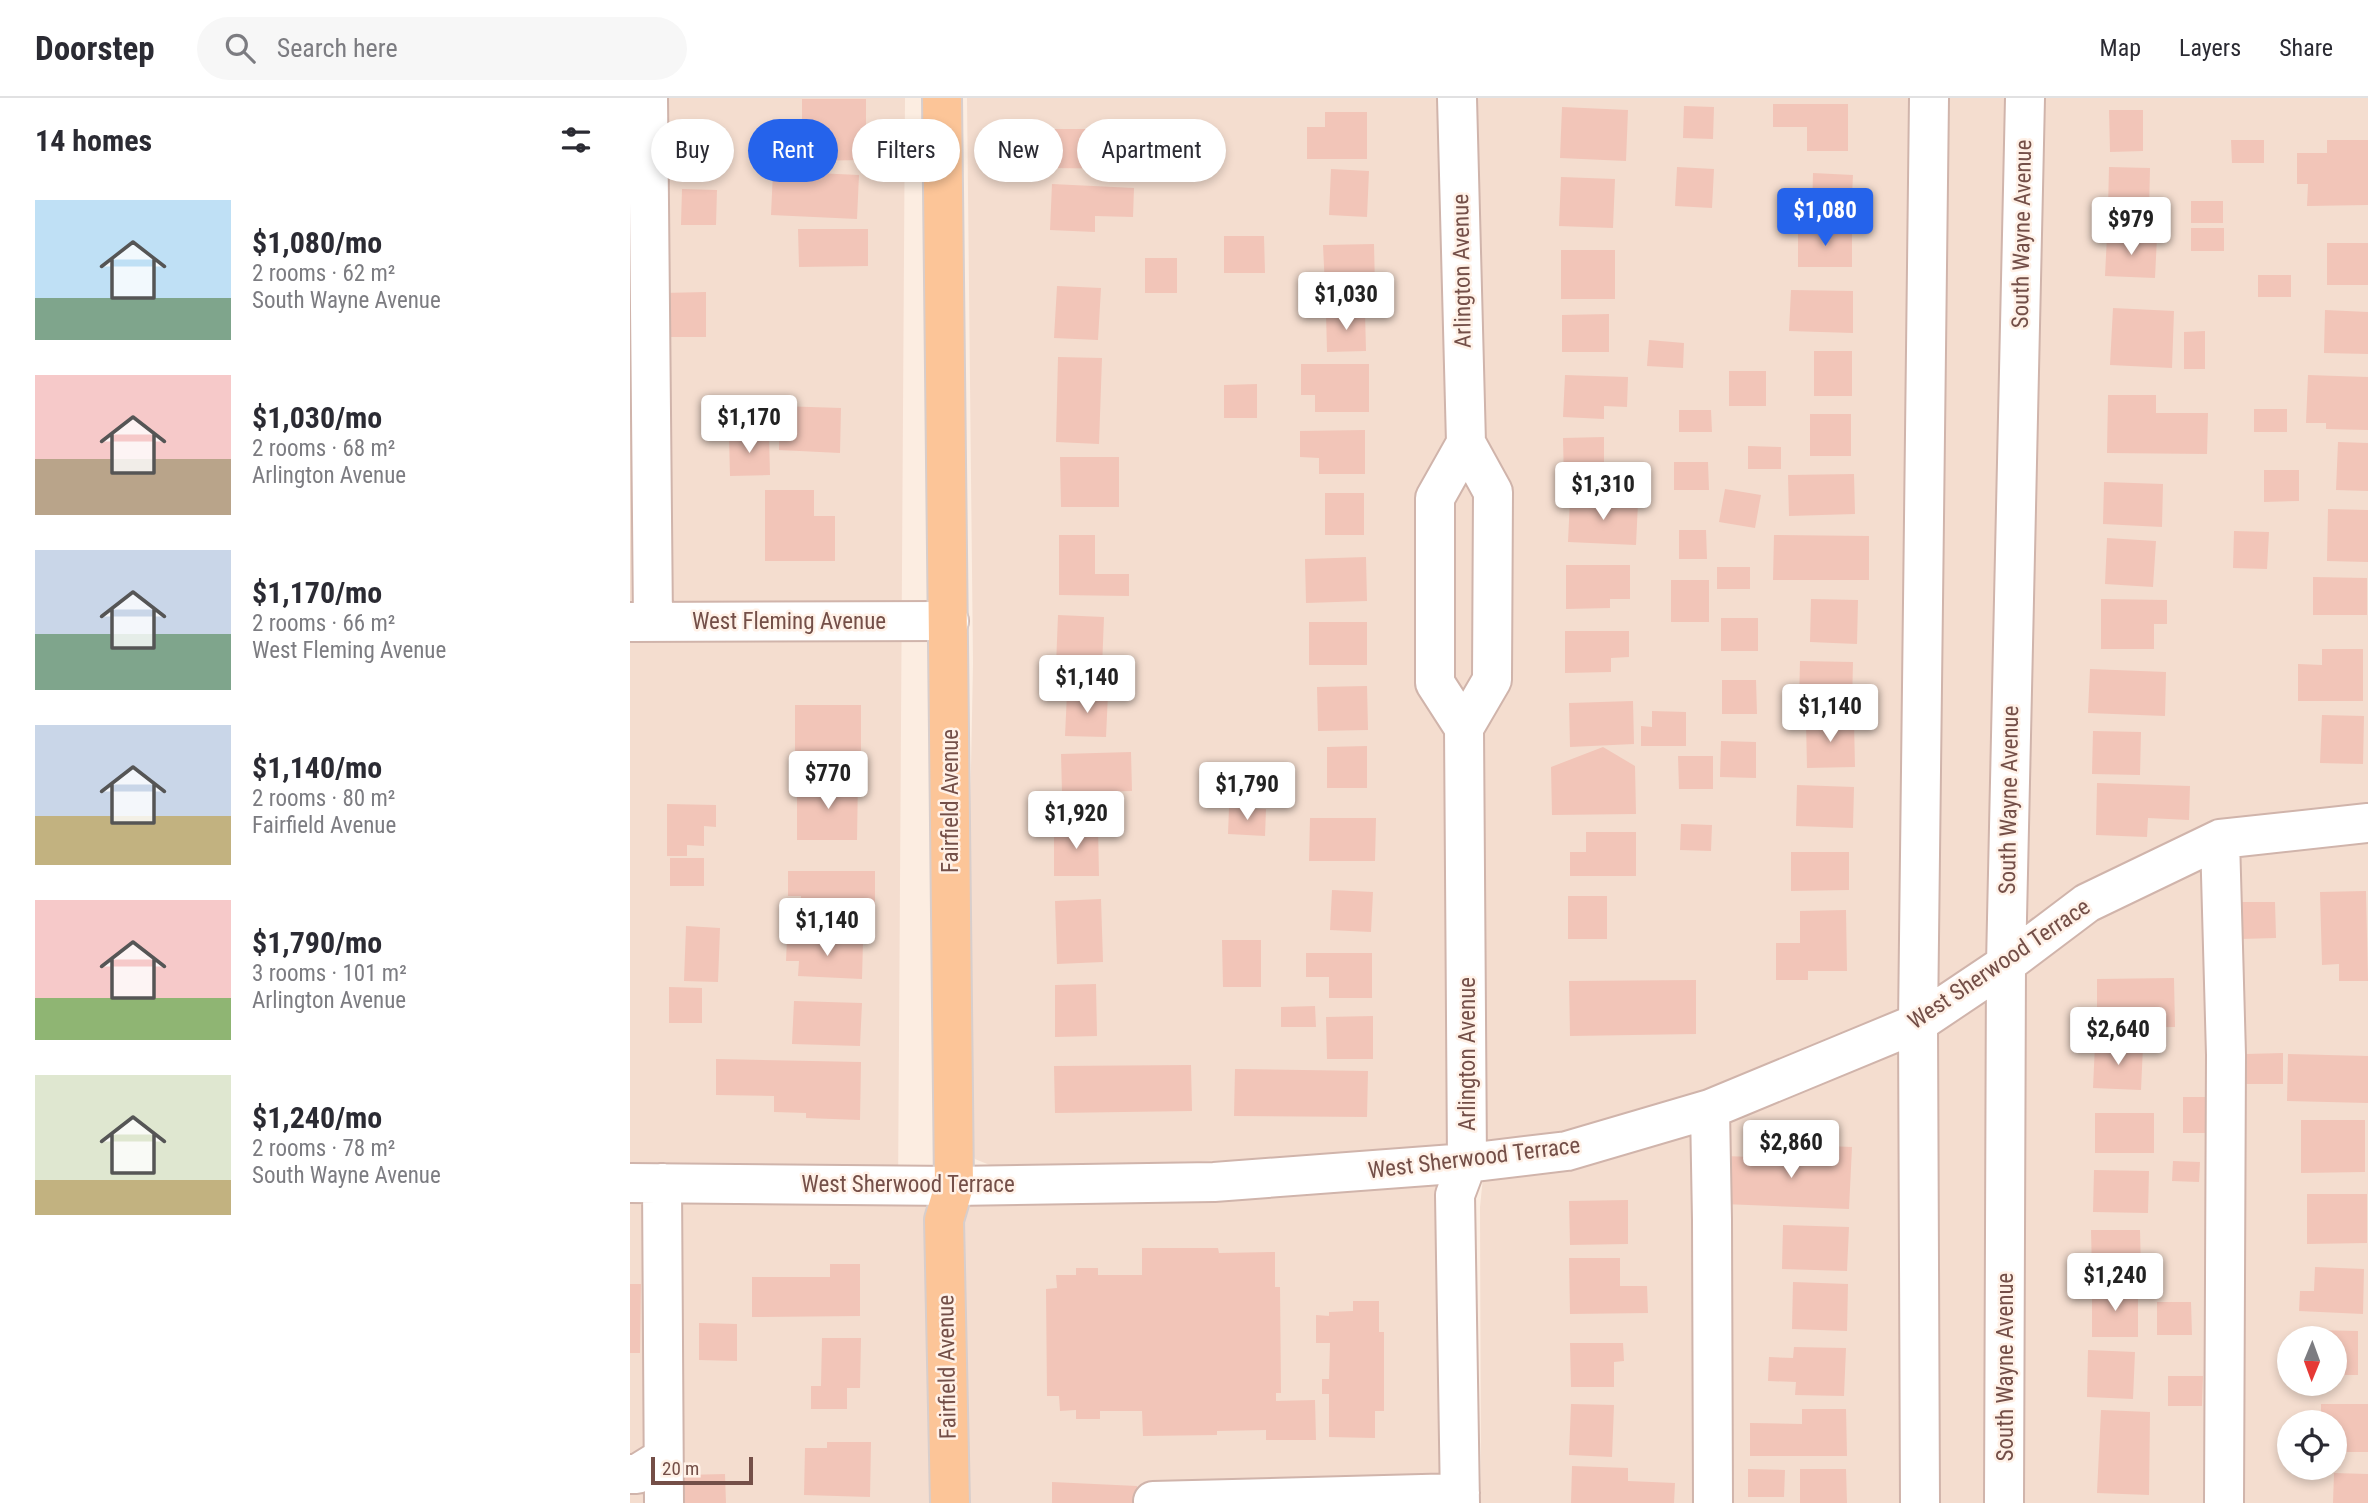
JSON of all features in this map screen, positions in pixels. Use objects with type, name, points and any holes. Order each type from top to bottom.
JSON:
[{"type":"main road","name":"Fairfield Avenue","points":[[942,98],[954,1186],[944,1220],[950,1503]]},
{"type":"street","points":[[641,622],[648,98]]},
{"type":"street","name":"Arlington Avenue","points":[[1457,98],[1466,443],[1493,492],[1492,680],[1464,728],[1468,1163],[1455,1195],[1460,1498]]},
{"type":"street","points":[[1920,1503],[1918,1023],[1929,98]]},
{"type":"street","name":"South Wayne Avenue","points":[[2004,1503],[2006,964],[2025,98]]},
{"type":"street","points":[[1464,728],[1435,683],[1436,498],[1466,443]]},
{"type":"street","name":"West Fleming Avenue","points":[[641,622],[949,621]]},
{"type":"street","name":"West Sherwood Terrace","points":[[646,1183],[954,1186],[1214,1182],[1468,1163],[1567,1151],[1710,1109],[1918,1023],[2006,964],[2087,903],[2220,839],[2368,822]]},
{"type":"street","points":[[2220,839],[2226,1055],[2224,1503]]},
{"type":"street","points":[[1710,1109],[1713,1503]]},
{"type":"street","points":[[646,1183],[647,1466],[664,1503]]},
{"type":"street","points":[[1153,1501],[1460,1498]]},
{"type":"shaded area","points":[[630,98],[905,98],[905,119],[852,119],[852,182],[904,182],[898,1196],[1450,1179],[1471,1503],[630,1503]]},
{"type":"shaded area","points":[[967,98],[2368,98],[2368,1503],[1481,1503],[1480,1207],[1487,1138],[1416,1150],[1294,1158],[997,1168],[975,1159],[964,1135],[973,664]]},
{"type":"building","points":[[802,99],[866,99],[866,119],[852,119],[852,160],[838,160],[838,119],[802,119]]},
{"type":"building","points":[[1773,104],[1848,104],[1848,151],[1807,151],[1807,127],[1773,127]]},
{"type":"building","points":[[1684,106],[1714,107],[1713,139],[1683,138]]},
{"type":"building","points":[[1562,107],[1628,110],[1626,161],[1560,158]]},
{"type":"building","points":[[2109,110],[2143,110],[2143,151],[2110,152]]},
{"type":"building","points":[[1325,112],[1367,112],[1367,159],[1307,159],[1307,127],[1325,127]]},
{"type":"building","points":[[1063,129],[1077,129],[1077,168],[1063,168]]},
{"type":"building","points":[[2231,140],[2264,140],[2264,163],[2232,163]]},
{"type":"building","points":[[2327,140],[2368,140],[2368,205],[2307,206],[2308,184],[2297,184],[2297,153],[2327,153]]},
{"type":"building","points":[[1677,167],[1714,169],[1712,208],[1675,206]]},
{"type":"building","points":[[2109,167],[2150,168],[2149,210],[2108,209]]},
{"type":"building","points":[[1331,169],[1369,171],[1367,217],[1329,215]]},
{"type":"building","points":[[1813,173],[1853,175],[1851,215],[1812,213]]},
{"type":"building","points":[[838,174],[852,175],[852,182],[859,182],[857,219],[771,215],[772,182],[838,182]]},
{"type":"building","points":[[1561,177],[1615,179],[1613,228],[1559,226]]},
{"type":"building","points":[[1052,184],[1134,188],[1133,217],[1095,216],[1095,232],[1050,230]]},
{"type":"building","points":[[682,189],[717,190],[716,225],[681,225]]},
{"type":"building","points":[[2191,201],[2223,201],[2223,223],[2191,223]]},
{"type":"building","points":[[1798,228],[1852,228],[1852,267],[1798,267]]},
{"type":"building","points":[[2191,228],[2224,228],[2224,251],[2191,251]]},
{"type":"building","points":[[798,229],[868,229],[868,266],[799,267]]},
{"type":"building","points":[[2107,235],[2157,237],[2155,278],[2105,276]]},
{"type":"building","points":[[1224,236],[1264,236],[1265,273],[1224,273]]},
{"type":"building","points":[[2327,243],[2368,243],[2368,285],[2327,285]]},
{"type":"building","points":[[1374,244],[1375,287],[1325,288],[1323,245]]},
{"type":"building","points":[[1561,250],[1615,250],[1615,299],[1561,299]]},
{"type":"building","points":[[1145,258],[1177,258],[1177,293],[1145,293]]},
{"type":"building","points":[[2258,275],[2291,275],[2291,297],[2258,297]]},
{"type":"building","points":[[1057,286],[1101,288],[1098,340],[1054,338]]},
{"type":"building","points":[[1791,290],[1853,291],[1853,333],[1789,331]]},
{"type":"building","points":[[706,292],[706,337],[664,337],[663,293]]},
{"type":"building","points":[[2113,308],[2174,311],[2172,368],[2110,365]]},
{"type":"building","points":[[2325,310],[2368,312],[2368,354],[2324,353]]},
{"type":"building","points":[[1365,312],[1366,351],[1327,352],[1326,313]]},
{"type":"building","points":[[1609,314],[1609,352],[1562,352],[1562,315]]},
{"type":"building","points":[[2205,331],[2205,369],[2184,369],[2184,332]]},
{"type":"building","points":[[1649,340],[1684,343],[1683,368],[1647,366]]},
{"type":"building","points":[[1814,351],[1852,351],[1852,396],[1814,396]]},
{"type":"building","points":[[1058,357],[1102,358],[1099,444],[1056,442]]},
{"type":"building","points":[[1301,364],[1369,364],[1369,412],[1315,412],[1315,395],[1301,395]]},
{"type":"building","points":[[1729,371],[1766,371],[1766,406],[1729,406]]},
{"type":"building","points":[[1565,375],[1628,377],[1627,407],[1604,406],[1604,419],[1563,417]]},
{"type":"building","points":[[2308,375],[2368,377],[2368,430],[2326,429],[2326,423],[2306,423]]},
{"type":"building","points":[[1257,384],[1257,418],[1224,418],[1224,385]]},
{"type":"building","points":[[2108,395],[2156,395],[2156,413],[2208,413],[2207,454],[2107,453]]},
{"type":"building","points":[[780,406],[841,408],[840,453],[779,450]]},
{"type":"building","points":[[2254,409],[2287,409],[2287,432],[2254,432]]},
{"type":"building","points":[[1679,410],[1711,410],[1712,432],[1679,432]]},
{"type":"building","points":[[1810,414],[1851,414],[1851,456],[1810,456]]},
{"type":"building","points":[[1365,430],[1365,474],[1319,474],[1319,458],[1300,457],[1300,431]]},
{"type":"building","points":[[769,435],[770,475],[730,476],[729,436]]},
{"type":"building","points":[[1604,437],[1604,482],[1564,482],[1563,438]]},
{"type":"building","points":[[2338,442],[2368,443],[2368,491],[2336,490]]},
{"type":"building","points":[[1748,446],[1781,447],[1781,469],[1748,469]]},
{"type":"building","points":[[1060,457],[1119,457],[1119,507],[1061,507]]},
{"type":"building","points":[[1674,462],[1708,462],[1709,490],[1674,490]]},
{"type":"building","points":[[2264,470],[2299,470],[2299,501],[2264,502]]},
{"type":"building","points":[[1854,474],[1855,514],[1789,516],[1788,475]]},
{"type":"building","points":[[2104,482],[2163,484],[2162,527],[2103,524]]},
{"type":"building","points":[[1725,489],[1761,495],[1755,528],[1719,522]]},
{"type":"building","points":[[765,490],[814,490],[814,516],[835,516],[835,561],[765,561]]},
{"type":"building","points":[[1325,493],[1364,493],[1364,535],[1325,535]]},
{"type":"building","points":[[1570,500],[1638,503],[1636,545],[1568,542]]},
{"type":"building","points":[[2328,509],[2368,510],[2368,562],[2327,561]]},
{"type":"building","points":[[1679,530],[1706,530],[1707,559],[1679,559]]},
{"type":"building","points":[[2234,531],[2269,532],[2267,569],[2233,568]]},
{"type":"building","points":[[1059,535],[1095,535],[1095,574],[1129,574],[1129,596],[1059,595]]},
{"type":"building","points":[[1774,535],[1869,536],[1869,580],[1773,580]]},
{"type":"building","points":[[2107,538],[2156,541],[2153,587],[2105,584]]},
{"type":"building","points":[[1366,557],[1367,601],[1306,603],[1305,559]]},
{"type":"building","points":[[1566,565],[1630,565],[1630,599],[1610,599],[1610,608],[1566,609]]},
{"type":"building","points":[[1717,567],[1750,567],[1750,589],[1717,589]]},
{"type":"building","points":[[2313,577],[2367,578],[2367,615],[2313,615]]},
{"type":"building","points":[[1671,580],[1709,580],[1709,622],[1671,622]]},
{"type":"building","points":[[1811,599],[1858,600],[1857,644],[1810,642]]},
{"type":"building","points":[[2101,599],[2167,600],[2167,624],[2154,624],[2154,649],[2101,649]]},
{"type":"building","points":[[1058,615],[1104,617],[1102,668],[1056,666]]},
{"type":"building","points":[[1721,618],[1758,618],[1758,651],[1721,651]]},
{"type":"building","points":[[1309,622],[1367,622],[1367,665],[1309,665]]},
{"type":"building","points":[[1565,631],[1629,631],[1629,657],[1611,658],[1611,672],[1565,673]]},
{"type":"building","points":[[2322,649],[2363,649],[2363,701],[2298,701],[2298,664],[2322,665]]},
{"type":"building","points":[[1800,661],[1853,662],[1852,704],[1799,702]]},
{"type":"building","points":[[2090,669],[2166,672],[2165,716],[2088,713]]},
{"type":"building","points":[[1722,680],[1756,680],[1757,714],[1722,714]]},
{"type":"building","points":[[1367,686],[1368,730],[1318,731],[1317,687]]},
{"type":"building","points":[[1067,693],[1108,694],[1106,737],[1065,736]]},
{"type":"building","points":[[1633,701],[1634,744],[1570,747],[1569,703]]},
{"type":"building","points":[[795,705],[861,705],[861,753],[795,753]]},
{"type":"building","points":[[1652,711],[1686,712],[1686,746],[1641,746],[1641,726],[1652,727]]},
{"type":"building","points":[[2322,715],[2364,716],[2363,764],[2320,763]]},
{"type":"building","points":[[1806,721],[1854,721],[1855,767],[1807,768]]},
{"type":"building","points":[[2093,731],[2141,732],[2140,775],[2092,774]]},
{"type":"building","points":[[1721,741],[1756,742],[1756,778],[1720,777]]},
{"type":"building","points":[[1367,746],[1367,788],[1327,788],[1327,747]]},
{"type":"building","points":[[1603,747],[1635,766],[1636,814],[1552,815],[1551,767]]},
{"type":"building","points":[[1131,752],[1132,791],[1062,793],[1061,754]]},
{"type":"building","points":[[1678,756],[1713,756],[1713,789],[1679,789]]},
{"type":"building","points":[[1238,767],[1273,769],[1271,800],[1236,797]]},
{"type":"building","points":[[832,778],[858,778],[857,840],[797,840],[797,787],[832,787]]},
{"type":"building","points":[[2097,783],[2190,786],[2189,820],[2148,818],[2147,837],[2096,835]]},
{"type":"building","points":[[1797,785],[1854,787],[1853,828],[1796,826]]},
{"type":"building","points":[[667,804],[716,805],[716,827],[704,826],[704,846],[687,845],[687,856],[667,856]]},
{"type":"building","points":[[1229,808],[1266,809],[1265,836],[1228,834]]},
{"type":"building","points":[[1310,818],[1376,818],[1375,861],[1309,861]]},
{"type":"building","points":[[1681,824],[1712,825],[1711,851],[1680,850]]},
{"type":"building","points":[[1054,826],[1098,826],[1099,876],[1054,876]]},
{"type":"building","points":[[1586,832],[1636,832],[1636,876],[1570,876],[1570,852],[1586,852]]},
{"type":"building","points":[[1791,852],[1849,852],[1849,890],[1791,891]]},
{"type":"building","points":[[670,858],[704,858],[704,886],[670,886]]},
{"type":"building","points":[[788,871],[875,871],[875,915],[801,916],[801,896],[788,896]]},
{"type":"building","points":[[1332,890],[1373,892],[1371,932],[1330,930]]},
{"type":"building","points":[[2366,891],[2368,981],[2339,981],[2339,964],[2322,965],[2320,892]]},
{"type":"building","points":[[1568,896],[1607,896],[1607,939],[1568,939]]},
{"type":"building","points":[[1101,899],[1103,962],[1057,964],[1055,901]]},
{"type":"building","points":[[2240,902],[2275,902],[2276,938],[2240,939]]},
{"type":"building","points":[[1846,910],[1847,971],[1808,971],[1808,980],[1776,980],[1776,943],[1800,943],[1800,911]]},
{"type":"building","points":[[686,926],[720,928],[718,982],[684,981]]},
{"type":"building","points":[[787,938],[863,941],[862,979],[798,976],[799,961],[786,961]]},
{"type":"building","points":[[1222,940],[1261,940],[1261,987],[1223,987]]},
{"type":"building","points":[[1306,953],[1372,953],[1372,998],[1329,998],[1329,977],[1306,977]]},
{"type":"building","points":[[2174,978],[2175,1027],[2097,1028],[2097,979]]},
{"type":"building","points":[[1696,980],[1696,1034],[1570,1036],[1569,981]]},
{"type":"building","points":[[1096,984],[1097,1036],[1055,1037],[1055,985]]},
{"type":"building","points":[[669,987],[702,988],[702,1023],[669,1023]]},
{"type":"building","points":[[794,1001],[862,1003],[860,1046],[792,1044]]},
{"type":"building","points":[[1315,1006],[1316,1027],[1281,1027],[1281,1007]]},
{"type":"building","points":[[1373,1016],[1373,1059],[1327,1059],[1326,1017]]},
{"type":"building","points":[[2095,1044],[2143,1046],[2141,1090],[2093,1088]]},
{"type":"building","points":[[2283,1053],[2283,1084],[2246,1084],[2246,1054]]},
{"type":"building","points":[[2288,1054],[2368,1056],[2368,1103],[2287,1101]]},
{"type":"building","points":[[716,1059],[861,1062],[860,1120],[806,1118],[806,1113],[774,1112],[774,1096],[716,1095]]},
{"type":"building","points":[[1191,1065],[1192,1111],[1055,1113],[1054,1066]]},
{"type":"building","points":[[1235,1069],[1368,1071],[1367,1117],[1234,1116]]},
{"type":"building","points":[[2183,1097],[2219,1097],[2220,1133],[2183,1133]]},
{"type":"building","points":[[2095,1113],[2154,1113],[2154,1153],[2095,1153]]},
{"type":"building","points":[[2301,1120],[2365,1120],[2365,1172],[2301,1173]]},
{"type":"building","points":[[1806,1145],[1852,1147],[1849,1209],[1723,1204],[1725,1156],[1805,1159]]},
{"type":"building","points":[[2173,1161],[2200,1162],[2199,1182],[2172,1181]]},
{"type":"building","points":[[2094,1170],[2149,1171],[2148,1213],[2093,1212]]},
{"type":"building","points":[[2307,1194],[2367,1194],[2367,1243],[2307,1244]]},
{"type":"building","points":[[1628,1200],[1628,1244],[1570,1245],[1569,1201]]},
{"type":"building","points":[[1783,1225],[1849,1227],[1847,1271],[1782,1269]]},
{"type":"building","points":[[2091,1230],[2140,1230],[2141,1272],[2092,1272]]},
{"type":"building","points":[[1142,1248],[1218,1248],[1219,1253],[1275,1252],[1275,1287],[1280,1287],[1281,1393],[1276,1393],[1276,1401],[1315,1400],[1316,1440],[1266,1440],[1266,1430],[1217,1431],[1217,1435],[1143,1436],[1142,1411],[1100,1411],[1100,1419],[1076,1419],[1076,1410],[1060,1411],[1059,1396],[1047,1396],[1046,1289],[1057,1288],[1056,1275],[1076,1275],[1076,1268],[1098,1268],[1098,1275],[1142,1275]]},
{"type":"building","points":[[1569,1258],[1620,1258],[1620,1286],[1647,1286],[1648,1313],[1570,1314]]},
{"type":"building","points":[[830,1264],[860,1264],[860,1316],[752,1317],[752,1277],[830,1277]]},
{"type":"building","points":[[2315,1267],[2364,1269],[2363,1314],[2299,1311],[2300,1291],[2314,1291]]},
{"type":"building","points":[[1793,1282],[1848,1284],[1847,1331],[1792,1329]]},
{"type":"building","points":[[630,1284],[641,1284],[640,1353],[630,1353]]},
{"type":"building","points":[[2092,1289],[2138,1289],[2138,1337],[2092,1337]]},
{"type":"building","points":[[1353,1301],[1379,1301],[1379,1332],[1384,1332],[1384,1411],[1375,1411],[1375,1438],[1329,1437],[1329,1394],[1322,1394],[1322,1379],[1329,1379],[1330,1343],[1316,1343],[1316,1315],[1329,1316],[1329,1312],[1353,1311]]},
{"type":"building","points":[[2157,1302],[2191,1302],[2192,1335],[2157,1335]]},
{"type":"building","points":[[699,1323],[737,1324],[737,1361],[699,1360]]},
{"type":"building","points":[[2347,1331],[2358,1331],[2358,1375],[2347,1375]]},
{"type":"building","points":[[822,1338],[861,1338],[860,1388],[847,1388],[847,1409],[811,1409],[811,1386],[821,1386]]},
{"type":"building","points":[[1570,1343],[1623,1343],[1624,1361],[1614,1362],[1614,1387],[1571,1387]]},
{"type":"building","points":[[1794,1347],[1846,1348],[1844,1396],[1795,1395],[1796,1382],[1768,1381],[1769,1357],[1793,1358]]},
{"type":"building","points":[[2088,1350],[2135,1352],[2133,1399],[2087,1397]]},
{"type":"building","points":[[2168,1376],[2203,1376],[2202,1406],[2168,1406]]},
{"type":"building","points":[[1571,1404],[1614,1405],[1612,1457],[1569,1455]]},
{"type":"building","points":[[2321,1404],[2368,1404],[2368,1452],[2347,1452],[2347,1410],[2321,1410]]},
{"type":"building","points":[[1802,1409],[1846,1409],[1847,1456],[1750,1456],[1750,1423],[1802,1424]]},
{"type":"building","points":[[2101,1410],[2150,1412],[2149,1495],[2097,1493]]},
{"type":"building","points":[[827,1442],[871,1442],[870,1497],[804,1495],[805,1448],[827,1448]]},
{"type":"building","points":[[1572,1466],[1628,1468],[1628,1481],[1675,1483],[1674,1503],[1571,1503]]},
{"type":"building","points":[[1748,1469],[1785,1470],[1784,1497],[1748,1497]]},
{"type":"building","points":[[1800,1469],[1846,1469],[1847,1503],[1800,1503]]},
{"type":"building","points":[[2347,1473],[2368,1474],[2368,1503],[2333,1503],[2334,1480],[2347,1480]]},
{"type":"building","points":[[725,1474],[726,1503],[685,1503],[684,1475]]},
{"type":"building","points":[[1052,1482],[1137,1486],[1137,1501],[1052,1503]]}]
